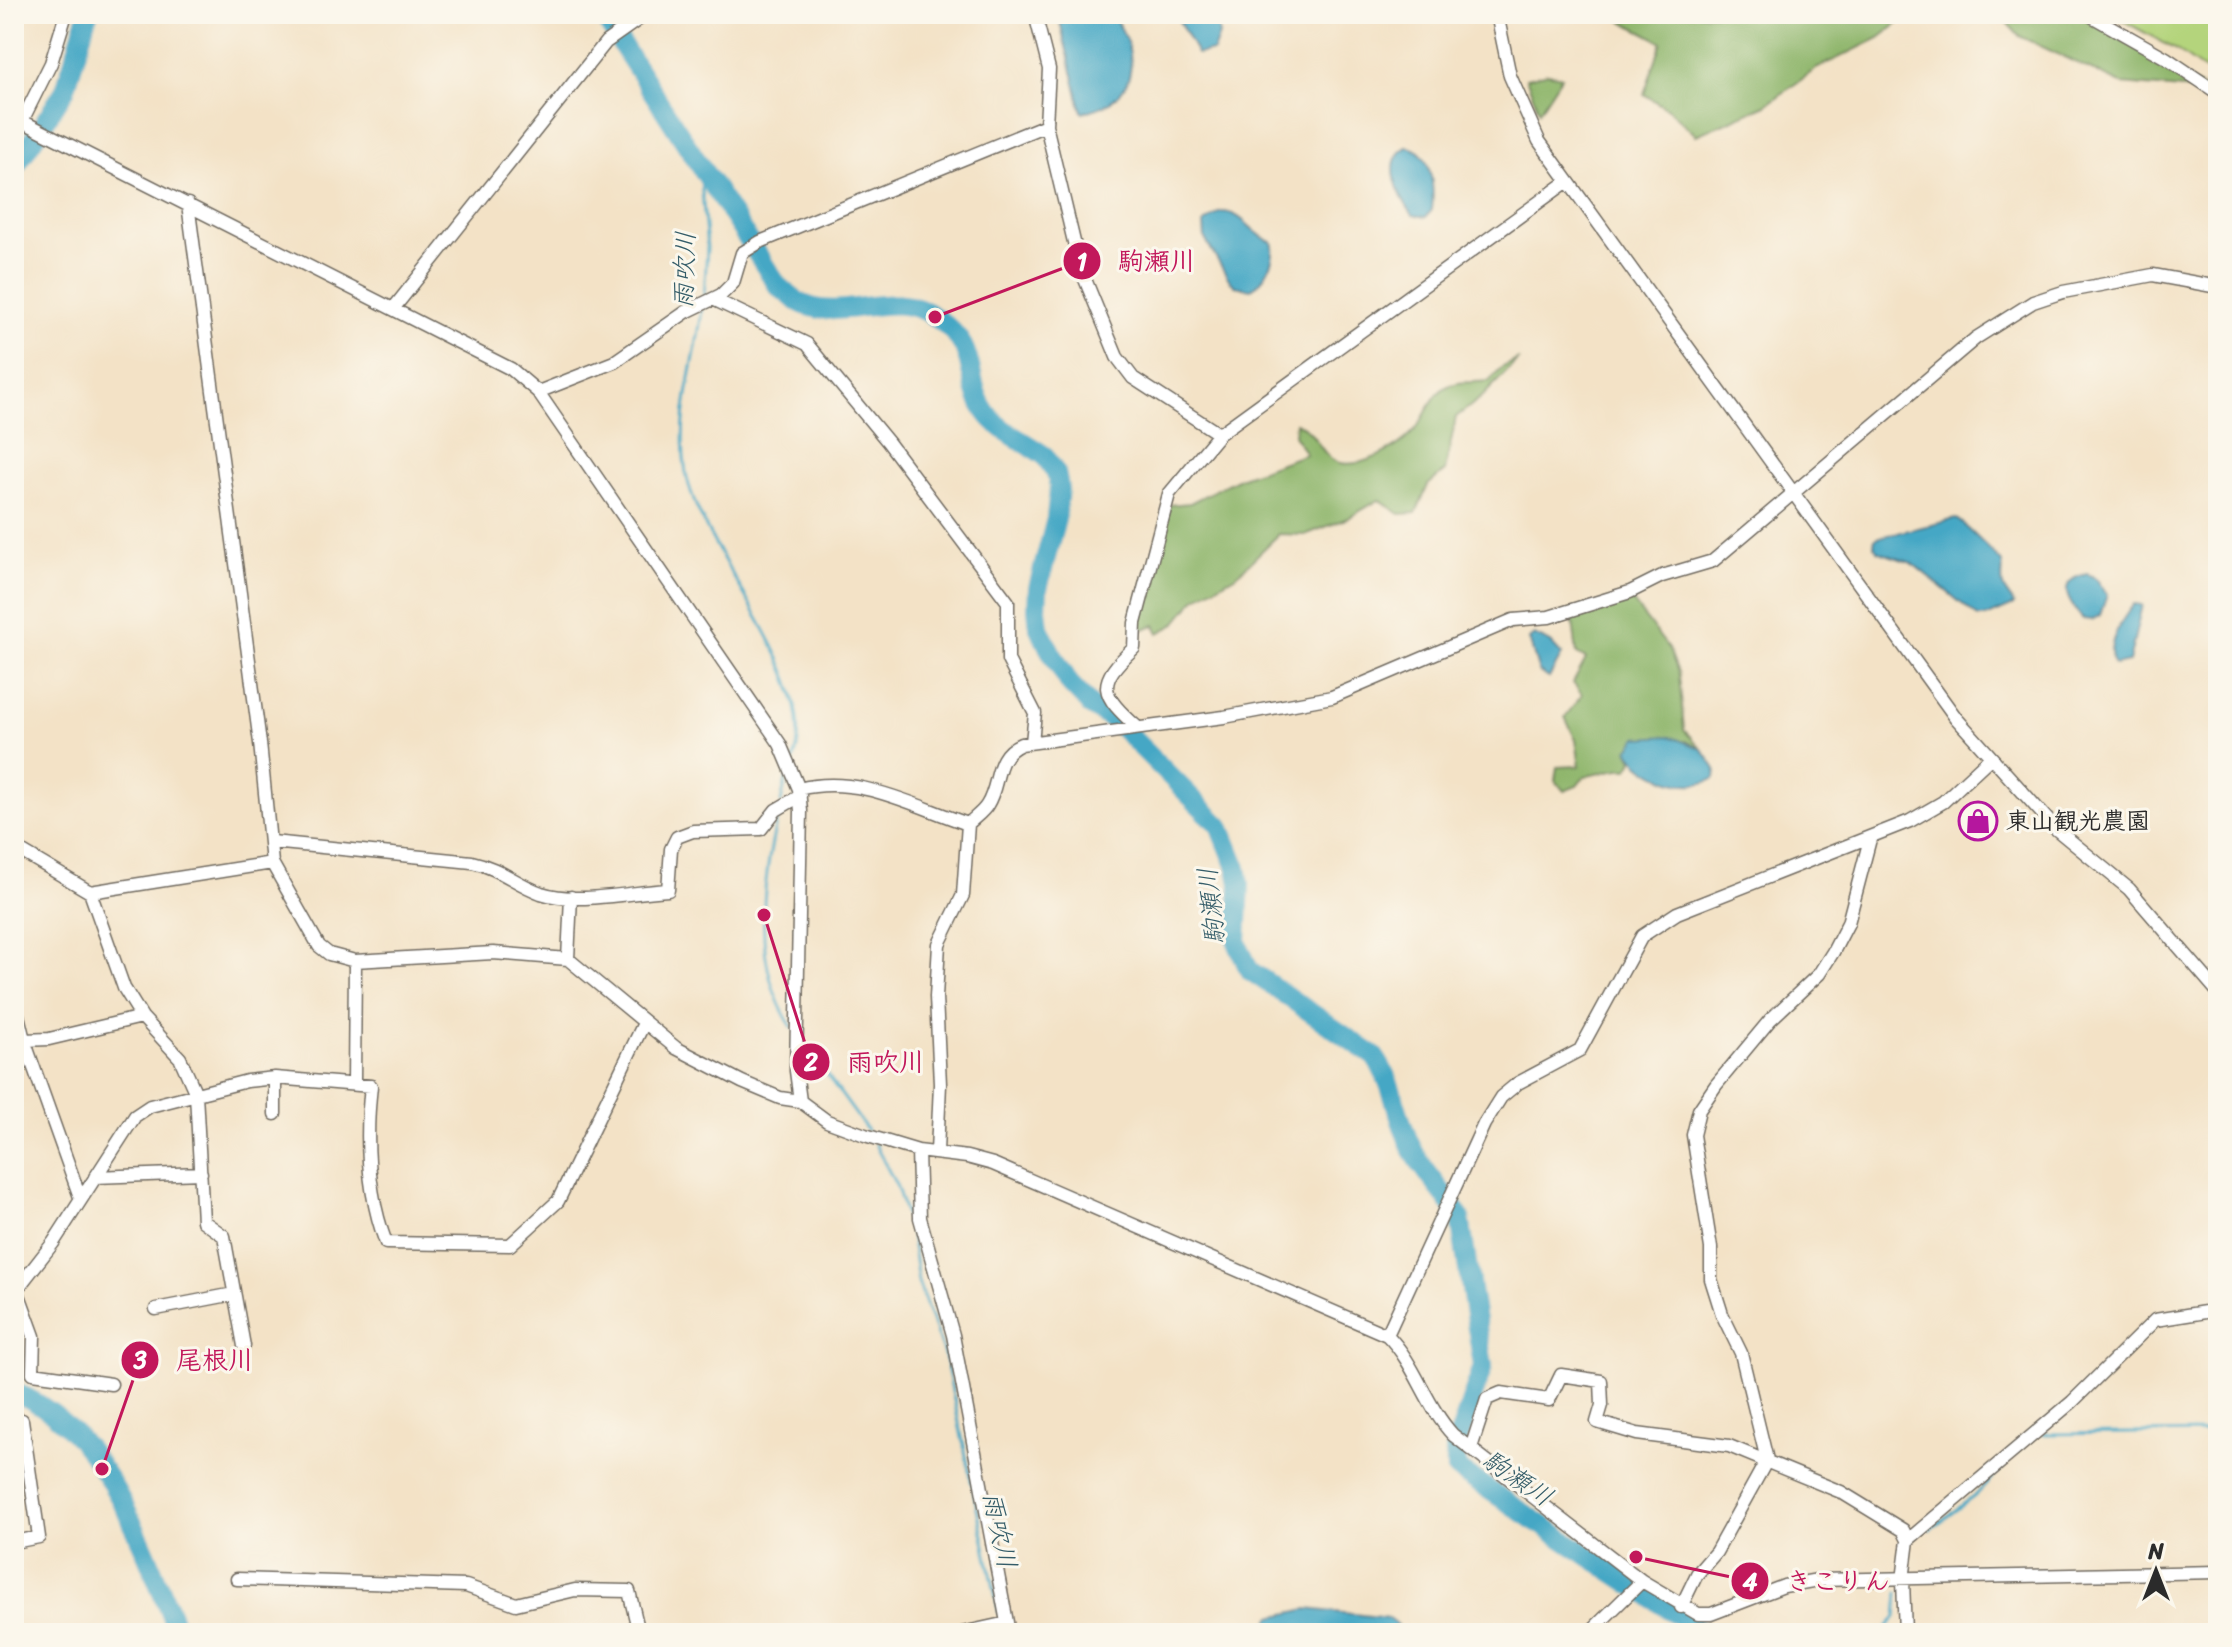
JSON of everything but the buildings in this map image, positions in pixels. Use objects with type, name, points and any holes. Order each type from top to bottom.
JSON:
[{"type":"street","points":[[66,14],[51,63],[23,121],[511,369],[538,392],[788,759],[796,791],[796,1052],[800,1101]]},
{"type":"street","points":[[393,309],[606,42],[646,14]]},
{"type":"street","points":[[1035,14],[1049,69],[1046,125],[1080,267],[1117,357],[1133,378],[1219,434]]},
{"type":"street","points":[[1497,14],[1505,59],[1523,109],[1539,141],[1956,718],[2056,829],[2129,889],[2218,992]]},
{"type":"street","points":[[1747,14],[1759,14]]},
{"type":"street","points":[[2088,14],[2166,58],[2218,93]]},
{"type":"street","points":[[538,392],[614,362],[707,302],[733,283],[742,253],[754,245],[1046,125]]},
{"type":"street","points":[[1135,728],[1109,699],[1106,682],[1113,667],[1134,648],[1135,623],[1169,494],[1219,434],[1568,181]]},
{"type":"street","points":[[188,204],[272,842],[272,863],[319,946],[329,954],[355,961],[493,953],[568,959],[676,1048],[742,1082],[780,1098],[800,1101],[827,1121],[885,1142],[993,1164],[1387,1335],[1401,1350],[1434,1414],[1453,1435],[1642,1581],[1681,1607],[1698,1614],[1711,1614],[1784,1586],[1818,1580],[2218,1572]]},
{"type":"street","points":[[937,1152],[940,1084],[936,997],[939,944],[963,895],[968,824],[987,805],[1000,763],[1010,749],[1032,742],[1224,717],[1332,697],[1513,620],[1549,617],[1630,592],[1662,576],[1713,561],[1976,338],[2033,302],[2063,292],[2153,275],[2218,287]]},
{"type":"street","points":[[707,302],[807,344],[888,442],[1008,602],[1008,660],[1035,713],[1032,742]]},
{"type":"street","points":[[1387,1335],[1484,1124],[1501,1097],[1518,1083],[1573,1055],[1586,1041],[1642,936],[1677,913],[1870,839],[1935,807],[1990,758]]},
{"type":"street","points":[[272,842],[472,862],[501,870],[540,892],[571,897],[668,890],[671,849],[677,837],[693,831],[761,829],[796,791],[830,783],[863,785],[968,824]]},
{"type":"street","points":[[1681,1607],[1697,1574],[1716,1552],[1767,1460],[1741,1353],[1722,1314],[1711,1279],[1711,1248],[1693,1135],[1699,1110],[1770,1020],[1819,974],[1833,952],[1848,923],[1870,839]]},
{"type":"street","points":[[14,847],[90,892],[272,863]]},
{"type":"street","points":[[90,892],[113,963],[142,1017],[180,1058],[196,1094],[203,1221],[224,1236],[244,1346]]},
{"type":"street","points":[[568,959],[571,897]]},
{"type":"street","points":[[354,1084],[355,961]]},
{"type":"street","points":[[14,999],[24,1040],[80,1197]]},
{"type":"street","points":[[24,1040],[49,1039],[142,1017]]},
{"type":"street","points":[[111,1384],[33,1373],[34,1336],[16,1293],[135,1116],[150,1106],[275,1078],[371,1086],[365,1140],[375,1204],[386,1243],[510,1245],[558,1201],[644,1023]]},
{"type":"street","points":[[275,1078],[275,1114]]},
{"type":"street","points":[[918,1151],[920,1218],[953,1335],[1008,1628],[962,1633]]},
{"type":"street","points":[[95,1177],[201,1173]]},
{"type":"street","points":[[156,1309],[234,1294]]},
{"type":"street","points":[[1908,1540],[2072,1402],[2155,1320],[2218,1310]]},
{"type":"street","points":[[1468,1446],[1487,1399],[1501,1393],[1549,1400],[1561,1375],[1601,1381],[1602,1405],[1597,1422],[1637,1434],[1729,1446],[1841,1492],[1903,1530],[1908,1540],[1903,1580],[1905,1633]]},
{"type":"street","points":[[14,1421],[22,1420],[39,1537],[14,1542]]},
{"type":"street","points":[[237,1579],[466,1586],[516,1604],[575,1590],[629,1591],[639,1633]]},
{"type":"street","points":[[1589,1633],[1642,1581]]},
{"type":"green space","points":[[1609,14],[1902,14],[1900,22],[1879,38],[1816,69],[1766,105],[1696,135],[1669,110],[1644,94],[1662,42]]},
{"type":"green space","points":[[1999,14],[2080,14],[2207,91],[2121,84],[2019,36]]},
{"type":"green space","points":[[2111,14],[2206,14],[2218,21],[2218,80],[2175,49]]},
{"type":"green space","points":[[1548,73],[1562,76],[1539,111],[1526,78]]},
{"type":"green space","points":[[1519,359],[1482,397],[1456,417],[1445,471],[1428,485],[1416,513],[1400,514],[1379,500],[1348,518],[1305,535],[1279,534],[1238,574],[1196,598],[1174,625],[1159,633],[1155,625],[1138,631],[1169,505],[1190,503],[1239,478],[1306,454],[1294,435],[1295,423],[1308,431],[1333,460],[1349,464],[1369,460],[1399,444],[1413,432],[1436,396],[1446,387],[1489,381],[1501,368]]},
{"type":"green space","points":[[1629,597],[1669,649],[1679,675],[1684,730],[1702,749],[1686,741],[1628,750],[1633,760],[1629,769],[1585,776],[1577,786],[1564,791],[1555,780],[1557,767],[1580,766],[1576,740],[1565,717],[1582,695],[1573,683],[1586,659],[1577,654],[1572,614]]},
{"type":"water","points":[[1058,14],[1111,14],[1128,44],[1130,74],[1115,98],[1101,107],[1082,112]]},
{"type":"water","points":[[1175,14],[1216,14],[1219,35],[1213,51],[1197,54]]},
{"type":"water","points":[[1407,147],[1422,155],[1430,172],[1432,210],[1426,217],[1413,215],[1395,180],[1395,161]]},
{"type":"water","points":[[1221,212],[1242,219],[1272,242],[1273,255],[1269,268],[1251,289],[1235,286],[1230,281],[1205,239],[1204,223]]},
{"type":"water","points":[[1956,519],[2002,563],[2003,586],[2014,605],[1986,617],[1978,617],[1912,563],[1879,552],[1874,545],[1875,538]]},
{"type":"water","points":[[2087,574],[2096,578],[2107,595],[2100,615],[2092,620],[2083,619],[2067,592],[2071,581]]},
{"type":"water","points":[[2134,604],[2142,605],[2129,662],[2115,665],[2111,650],[2113,642]]},
{"type":"water","points":[[1534,635],[1551,643],[1562,655],[1549,678],[1539,672],[1529,639]]},
{"type":"water","points":[[1669,736],[1702,749],[1716,769],[1715,778],[1692,784],[1667,780],[1644,767],[1628,750],[1637,738]]},
{"type":"water","points":[[1307,1609],[1389,1618],[1397,1625],[1398,1633],[1264,1633],[1271,1617]]},
{"type":"waterway","points":[[14,169],[65,90],[88,14]]},
{"type":"waterway","name":"駒瀬川","points":[[602,14],[778,286],[800,303],[823,309],[903,305],[935,317],[960,340],[979,400],[991,419],[1045,456],[1056,473],[1059,487],[1056,519],[1038,588],[1039,628],[1051,652],[1070,684],[1092,707],[1116,722],[1220,826],[1237,868],[1240,884],[1237,942],[1249,970],[1374,1056],[1386,1077],[1415,1154],[1460,1218],[1483,1366],[1455,1449],[1456,1468],[1705,1633]]},
{"type":"waterway","name":"雨吹川","points":[[700,169],[707,248],[704,298]]},
{"type":"waterway","name":"雨吹川","points":[[702,310],[683,431],[686,473],[697,507],[779,659],[793,696],[799,731],[792,764]]},
{"type":"waterway","name":"雨吹川","points":[[781,802],[787,775]]},
{"type":"waterway","name":"雨吹川","points":[[777,818],[764,897],[765,952],[770,978],[792,1027]]},
{"type":"waterway","name":"雨吹川","points":[[801,1039],[867,1130]]},
{"type":"waterway","name":"雨吹川","points":[[875,1144],[897,1187],[911,1232],[918,1282],[945,1357],[1001,1621]]},
{"type":"waterway","points":[[14,1392],[46,1409],[73,1432],[97,1461],[135,1529],[178,1633]]},
{"type":"waterway","points":[[2042,1434],[2218,1432]]},
{"type":"waterway","points":[[1930,1529],[1976,1495],[2003,1467]]},
{"type":"waterway","points":[[1882,1633],[1896,1617],[1898,1593]]},
{"type":"place","name":"駒瀬川","points":[[935,317]]},
{"type":"place","name":"東山観光農園","points":[[1978,821]]},
{"type":"place","name":"雨吹川","points":[[764,915]]},
{"type":"place","name":"尾根川","points":[[102,1469]]},
{"type":"place","name":"きこりん","points":[[1636,1557]]}]
